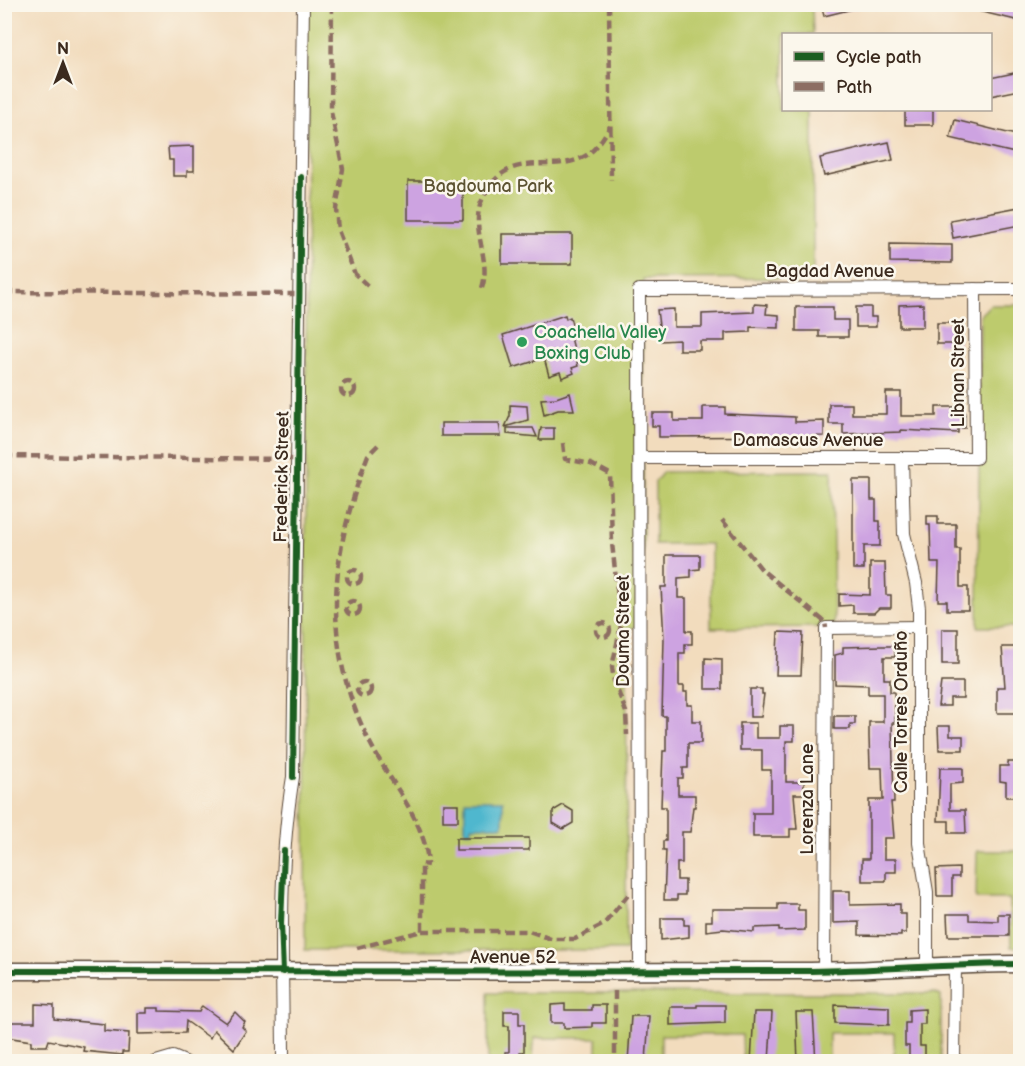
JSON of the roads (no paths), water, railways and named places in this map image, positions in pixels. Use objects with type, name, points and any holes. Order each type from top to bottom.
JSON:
[{"type":"main road","name":"Avenue 52","points":[[4,971],[640,972],[927,968],[954,965],[1020,964]]},
{"type":"street","name":"Frederick Street","points":[[284,1062],[281,923],[284,829],[293,777],[303,4]]},
{"type":"street","name":"Libnan Street","points":[[975,289],[976,458]]},
{"type":"street","name":"Bagdad Avenue","points":[[639,290],[1020,289]]},
{"type":"street","name":"Douma Street","points":[[639,290],[640,972]]},
{"type":"street","name":"Damascus Avenue","points":[[640,458],[976,458]]},
{"type":"street","name":"Calle Torres Orduño","points":[[902,458],[903,521],[918,594],[919,843],[927,892],[927,968]]},
{"type":"street","name":"Lorenza Lane","points":[[824,970],[826,628],[919,627]]},
{"type":"street","points":[[954,965],[954,1062]]},
{"type":"street","points":[[156,1062],[173,1056],[185,1062]]},
{"type":"water","points":[[465,800],[503,800],[503,826],[472,826],[472,831],[465,831]]},
{"type":"place","name":"Coachella Valley Boxing Club","points":[[522,342]]},
{"type":"park label","name":"Bagdouma Park","points":[[488,186]]}]
